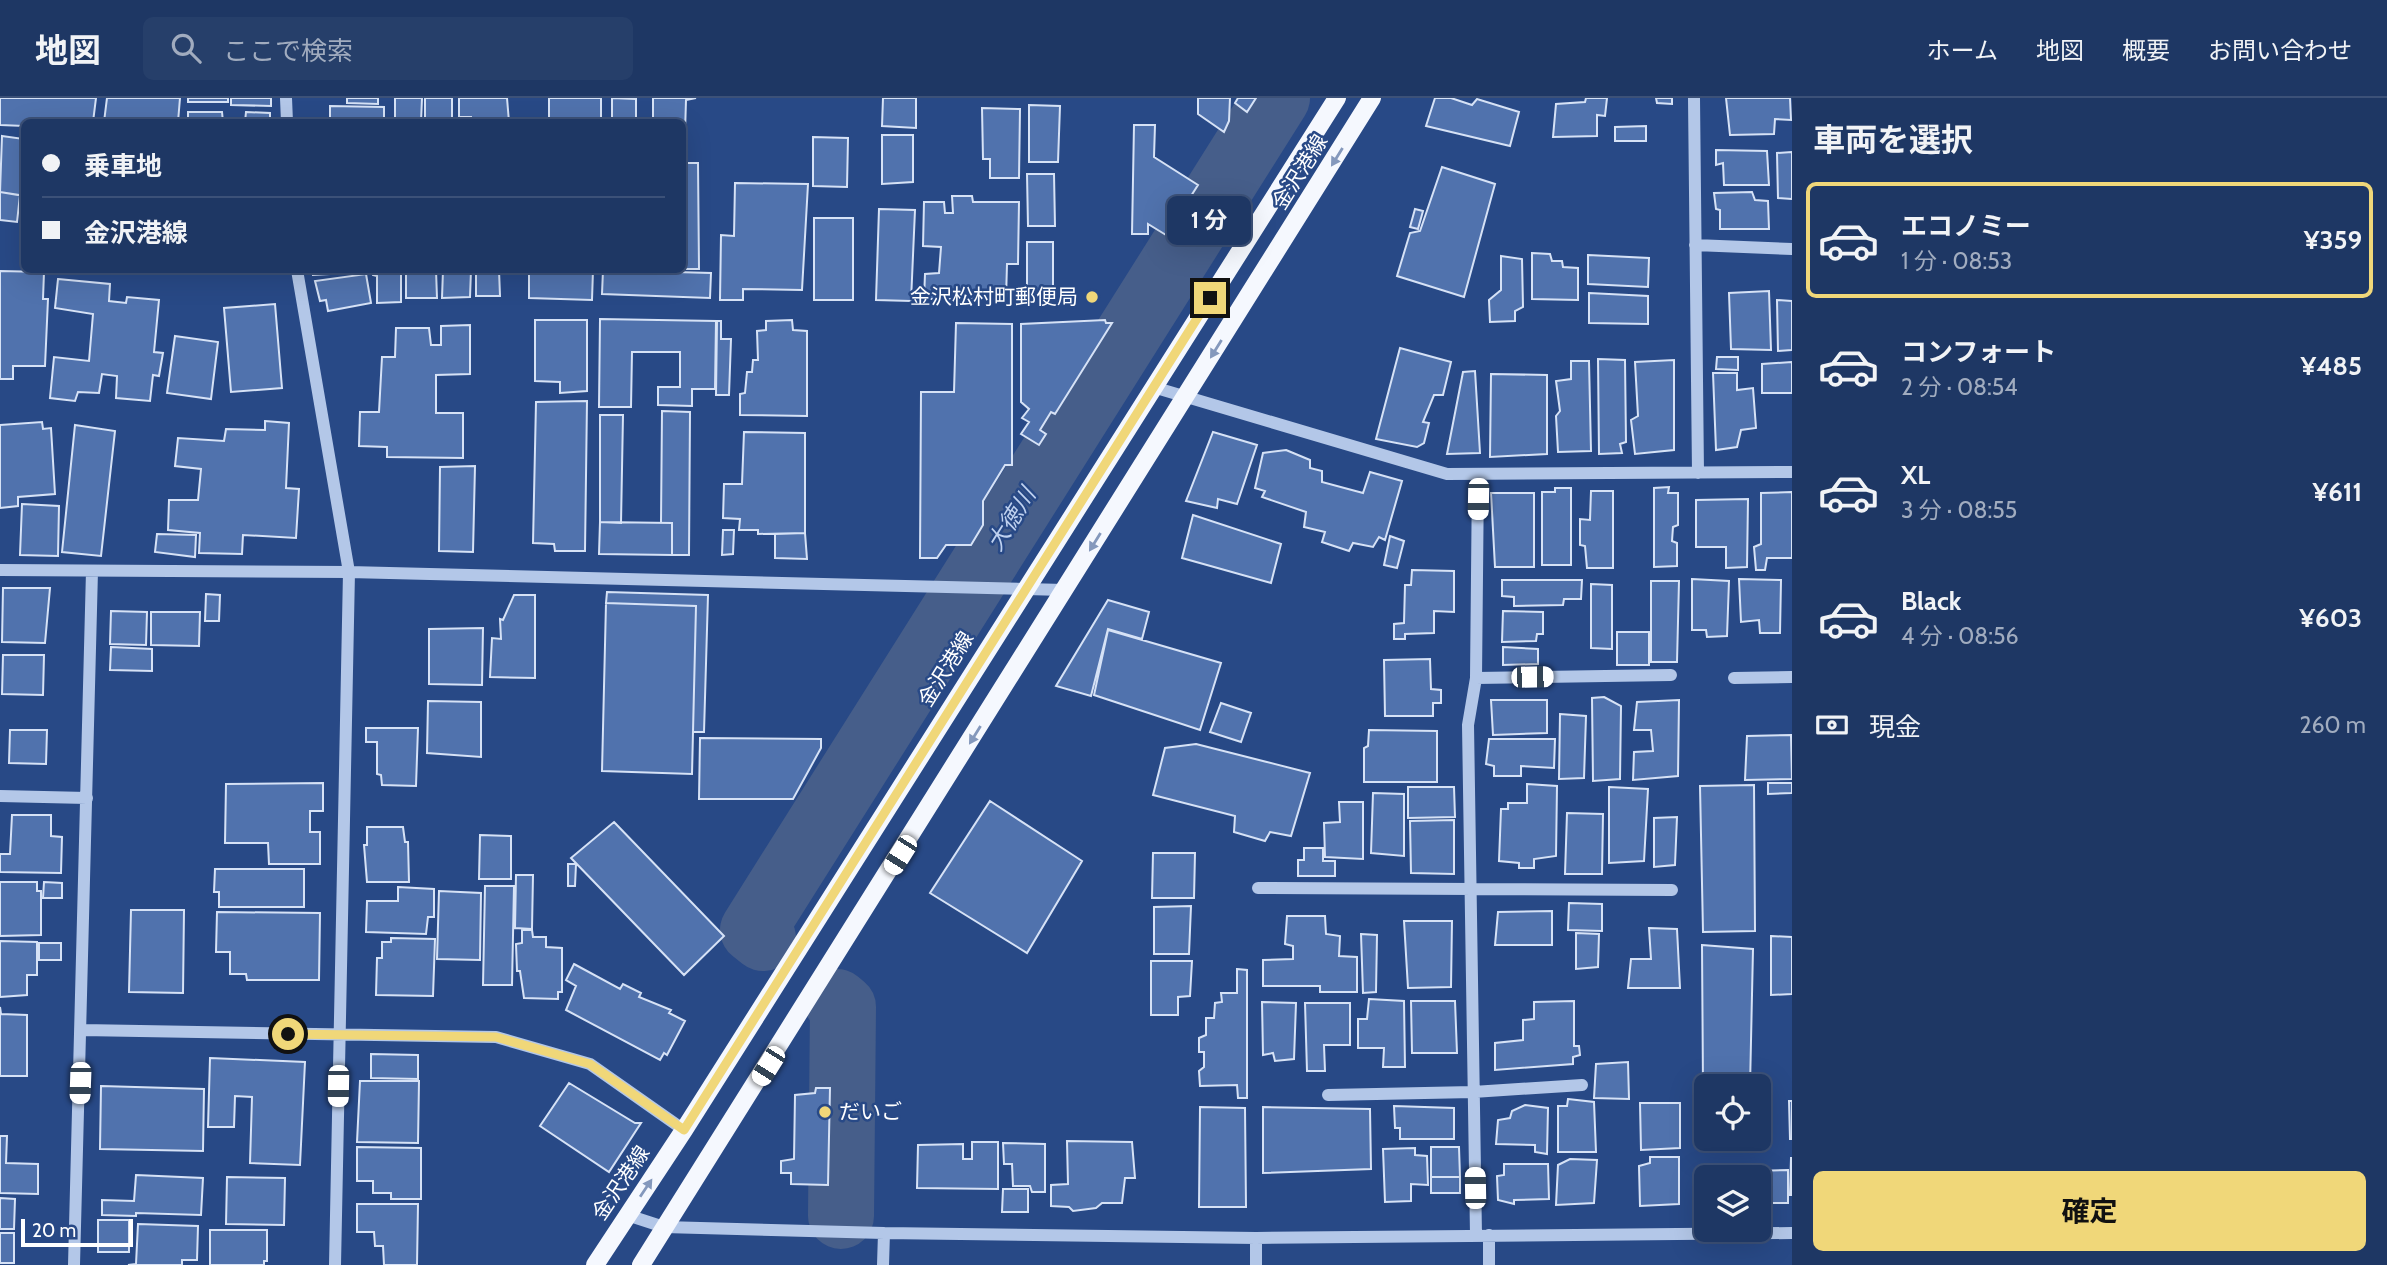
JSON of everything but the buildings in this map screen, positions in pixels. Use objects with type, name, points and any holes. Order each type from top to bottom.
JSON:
[{"type":"main road","name":"金沢港線","points":[[594,1265],[684,1130],[1337,98]]},
{"type":"main road","name":"金沢港線","points":[[641,1265],[1372,98]]},
{"type":"street","points":[[286,98],[286,119]]},
{"type":"street","points":[[1694,98],[1698,473]]},
{"type":"street","points":[[1695,245],[1792,249]]},
{"type":"street","points":[[298,273],[349,572],[335,1265]]},
{"type":"street","points":[[1153,387],[1447,474],[1792,472]]},
{"type":"street","points":[[1478,474],[1476,678],[1468,724],[1474,1092],[1482,1235],[1489,1265]]},
{"type":"street","points":[[0,570],[349,572],[1065,590]]},
{"type":"street","points":[[74,1265],[92,571]]},
{"type":"street","points":[[1476,678],[1671,675]]},
{"type":"street","points":[[1734,678],[1792,677]]},
{"type":"street","points":[[0,796],[87,798]]},
{"type":"street","points":[[1258,888],[1672,890]]},
{"type":"street","points":[[82,1030],[496,1037],[590,1064],[684,1130]]},
{"type":"street","points":[[1328,1095],[1474,1092],[1583,1085]]},
{"type":"street","points":[[627,1215],[664,1227],[884,1233],[1256,1238],[1792,1233]]},
{"type":"street","points":[[883,1265],[884,1233]]},
{"type":"street","points":[[1256,1238],[1256,1265]]},
{"type":"waterway","name":"大徳川","points":[[763,938],[753,930],[1277,98]]},
{"type":"waterway","name":"大徳川","points":[[837,1002],[843,1007],[841,1216]]},
{"type":"place","name":"金沢松村町郵便局","points":[[1092,297]]},
{"type":"place","name":"だいご","points":[[825,1112]]},
{"type":"route","points":[[288,1034],[496,1037],[590,1064],[684,1130],[1210,298]]}]
